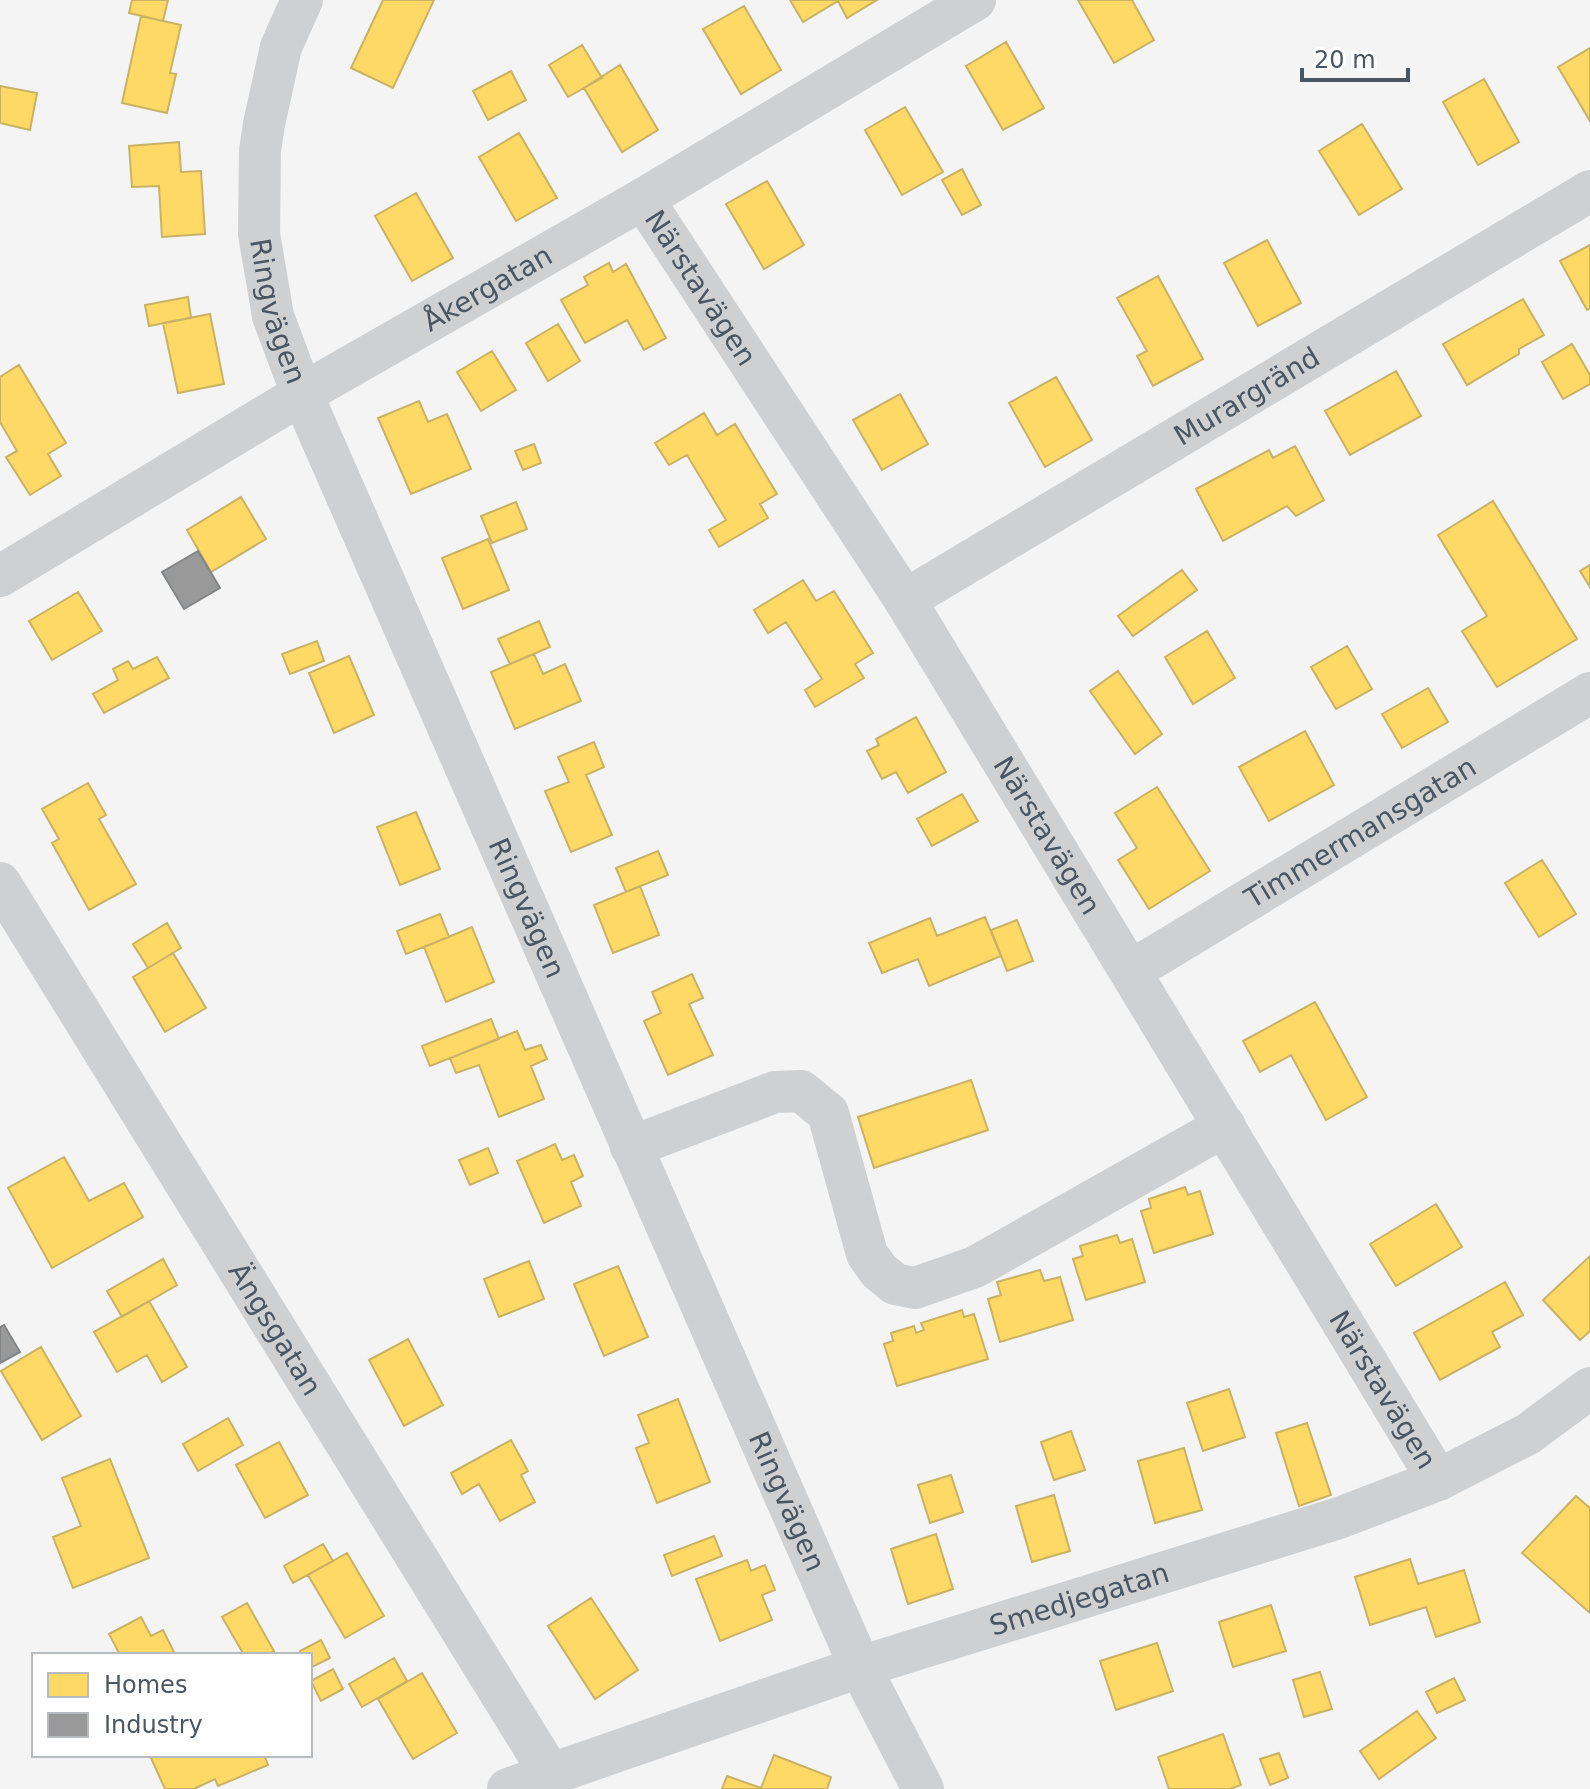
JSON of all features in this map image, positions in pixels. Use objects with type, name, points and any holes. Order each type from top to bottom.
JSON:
[{"type":"street","name":"Ringvägen","points":[[302,0],[281,47],[260,151],[259,234],[273,316],[302,394],[860,1667],[923,1789]]},
{"type":"street","name":"Åkergatan","points":[[0,576],[302,394],[643,199],[975,0]]},
{"type":"street","name":"Murargränd","points":[[905,600],[1590,191]]},
{"type":"street","name":"Närstavägen","points":[[643,199],[905,600],[1438,1480]]},
{"type":"street","name":"Timmermansgatan","points":[[1131,971],[1590,693]]},
{"type":"street","name":"Ängsgatan","points":[[0,883],[551,1775]]},
{"type":"street","points":[[631,1147],[775,1092],[801,1091],[828,1113],[867,1254],[879,1271],[895,1284],[915,1288],[975,1267],[1225,1126]]},
{"type":"street","name":"Smedjegatan","points":[[508,1789],[860,1667],[1339,1518],[1438,1480],[1528,1434],[1590,1388]]},
{"type":"building: Homes","points":[[132,0],[168,0],[163,21],[129,13]]},
{"type":"building: Homes","points":[[383,0],[434,0],[393,88],[351,68]]},
{"type":"building: Homes","points":[[790,0],[877,0],[847,18],[838,1],[803,22]]},
{"type":"building: Homes","points":[[1078,0],[1132,0],[1154,40],[1114,63]]},
{"type":"building: Homes","points":[[744,6],[781,70],[741,94],[703,29]]},
{"type":"building: Homes","points":[[141,16],[181,25],[170,73],[176,74],[167,113],[122,103]]},
{"type":"building: Homes","points":[[1006,42],[1044,108],[1003,130],[966,66]]},
{"type":"building: Homes","points":[[582,45],[602,78],[568,97],[549,65]]},
{"type":"building: Homes","points":[[1590,48],[1590,121],[1558,67]]},
{"type":"building: Homes","points":[[620,65],[658,130],[622,152],[584,88]]},
{"type":"building: Homes","points":[[511,71],[526,100],[488,120],[473,91]]},
{"type":"building: Homes","points":[[1484,79],[1519,142],[1478,165],[1443,102]]},
{"type":"building: Homes","points":[[0,86],[37,93],[30,130],[0,123]]},
{"type":"building: Homes","points":[[905,107],[943,172],[902,195],[865,130]]},
{"type":"building: Homes","points":[[1362,124],[1402,189],[1359,215],[1319,151]]},
{"type":"building: Homes","points":[[519,133],[557,198],[516,221],[479,157]]},
{"type":"building: Homes","points":[[179,142],[181,172],[201,171],[205,234],[162,237],[159,186],[132,187],[129,146]]},
{"type":"building: Homes","points":[[962,169],[981,205],[962,215],[942,180]]},
{"type":"building: Homes","points":[[767,181],[804,245],[764,269],[726,204]]},
{"type":"building: Homes","points":[[416,193],[453,258],[412,281],[375,216]]},
{"type":"building: Homes","points":[[1267,240],[1301,303],[1258,326],[1224,263]]},
{"type":"building: Homes","points":[[1590,245],[1590,308],[1587,310],[1560,261]]},
{"type":"building: Homes","points":[[609,263],[613,272],[626,264],[666,338],[644,350],[627,320],[585,343],[561,300],[588,285],[584,277]]},
{"type":"building: Homes","points":[[1158,276],[1203,359],[1153,386],[1137,356],[1147,351],[1117,298]]},
{"type":"building: Homes","points":[[188,297],[191,318],[149,326],[145,305]]},
{"type":"building: Homes","points":[[1523,299],[1544,335],[1467,385],[1443,344]]},
{"type":"building: Homes","points":[[210,314],[224,384],[178,393],[163,323]]},
{"type":"building: Homes","points":[[558,324],[580,361],[548,381],[526,343]]},
{"type":"building: Homes","points":[[1572,344],[1590,375],[1590,384],[1563,399],[1542,362]]},
{"type":"building: Homes","points":[[492,351],[516,390],[481,411],[457,372]]},
{"type":"building: Homes","points":[[19,365],[66,443],[48,454],[61,476],[30,495],[6,457],[17,451],[0,422],[0,377]]},
{"type":"building: Homes","points":[[1396,371],[1421,416],[1350,455],[1325,411]]},
{"type":"building: Homes","points":[[1056,377],[1092,440],[1045,467],[1009,403]]},
{"type":"building: Homes","points":[[900,394],[928,444],[882,470],[853,420]]},
{"type":"building: Homes","points":[[419,401],[428,422],[447,414],[471,469],[411,494],[378,418]]},
{"type":"building: Homes","points":[[704,413],[717,435],[735,424],[777,494],[760,504],[768,518],[719,547],[709,530],[726,520],[687,455],[669,465],[655,443]]},
{"type":"building: Homes","points":[[534,444],[541,463],[523,470],[515,451]]},
{"type":"building: Homes","points":[[1295,446],[1324,500],[1296,516],[1287,506],[1223,541],[1196,489],[1269,450],[1273,458]]},
{"type":"building: Homes","points":[[241,497],[266,539],[211,572],[187,530]]},
{"type":"building: Homes","points":[[1493,501],[1577,639],[1497,687],[1462,631],[1487,616],[1438,535]]},
{"type":"building: Homes","points":[[516,502],[527,529],[492,543],[481,516]]},
{"type":"building: Homes","points":[[488,539],[509,590],[463,609],[442,558]]},
{"type":"building: Homes","points":[[1590,565],[1590,587],[1580,571]]},
{"type":"building: Homes","points":[[1182,570],[1197,590],[1133,636],[1118,616]]},
{"type":"building: Homes","points":[[803,580],[816,601],[834,591],[873,653],[855,664],[864,678],[815,707],[805,690],[822,679],[786,622],[768,633],[754,610]]},
{"type":"building: Homes","points":[[78,592],[102,631],[52,660],[29,621]]},
{"type":"building: Homes","points":[[539,621],[550,647],[510,664],[498,639]]},
{"type":"building: Homes","points":[[1207,631],[1235,678],[1193,704],[1165,657]]},
{"type":"building: Homes","points":[[317,641],[324,661],[290,674],[282,654]]},
{"type":"building: Homes","points":[[1347,646],[1372,689],[1336,709],[1311,667]]},
{"type":"building: Homes","points":[[534,654],[543,674],[565,664],[581,701],[515,729],[491,672]]},
{"type":"building: Homes","points":[[349,656],[374,715],[334,733],[309,673]]},
{"type":"building: Homes","points":[[157,657],[169,678],[104,713],[93,694],[118,680],[113,669],[128,661],[133,669]]},
{"type":"building: Homes","points":[[1118,671],[1162,734],[1135,754],[1090,691]]},
{"type":"building: Homes","points":[[1428,688],[1448,722],[1402,748],[1382,714]]},
{"type":"building: Homes","points":[[916,717],[946,772],[908,793],[896,772],[882,779],[867,751],[879,745],[876,739]]},
{"type":"building: Homes","points":[[1305,731],[1334,785],[1269,821],[1239,767]]},
{"type":"building: Homes","points":[[594,742],[604,767],[586,775],[612,835],[571,852],[545,791],[569,782],[558,757]]},
{"type":"building: Homes","points":[[88,783],[106,815],[99,819],[136,884],[89,910],[52,843],[59,839],[42,809]]},
{"type":"building: Homes","points":[[1157,787],[1210,871],[1149,909],[1118,860],[1137,848],[1115,813]]},
{"type":"building: Homes","points":[[962,794],[978,821],[932,846],[917,819]]},
{"type":"building: Homes","points":[[416,812],[440,869],[400,885],[377,827]]},
{"type":"building: Homes","points":[[658,851],[668,875],[626,892],[616,868]]},
{"type":"building: Homes","points":[[1542,860],[1576,914],[1539,937],[1505,883]]},
{"type":"building: Homes","points":[[640,886],[659,935],[613,953],[594,905]]},
{"type":"building: Homes","points":[[440,914],[449,937],[406,954],[397,931]]},
{"type":"building: Homes","points":[[985,917],[1001,956],[929,986],[918,959],[882,973],[869,943],[930,918],[937,936]]},
{"type":"building: Homes","points":[[1017,920],[1033,961],[1007,971],[991,930]]},
{"type":"building: Homes","points":[[167,923],[181,948],[148,968],[133,944]]},
{"type":"building: Homes","points":[[472,927],[494,982],[446,1002],[424,947]]},
{"type":"building: Homes","points":[[173,953],[206,1008],[165,1032],[133,977]]},
{"type":"building: Homes","points":[[692,974],[703,998],[689,1004],[713,1055],[668,1075],[644,1021],[661,1013],[652,992]]},
{"type":"building: Homes","points":[[1315,1002],[1367,1097],[1326,1120],[1291,1055],[1260,1072],[1243,1041]]},
{"type":"building: Homes","points":[[491,1019],[499,1039],[430,1066],[422,1046]]},
{"type":"building: Homes","points":[[517,1031],[525,1050],[541,1045],[547,1059],[531,1066],[544,1099],[499,1117],[479,1065],[456,1073],[450,1058]]},
{"type":"building: Homes","points":[[971,1080],[988,1130],[874,1168],[858,1117]]},
{"type":"building: Homes","points":[[555,1144],[562,1160],[574,1155],[583,1176],[571,1182],[581,1206],[544,1223],[517,1161]]},
{"type":"building: Homes","points":[[488,1148],[498,1173],[470,1185],[459,1160]]},
{"type":"building: Homes","points":[[64,1157],[89,1201],[124,1183],[143,1217],[52,1268],[8,1188]]},
{"type":"building: Homes","points":[[1185,1187],[1188,1195],[1200,1191],[1213,1234],[1154,1253],[1141,1211],[1151,1208],[1149,1199]]},
{"type":"building: Homes","points":[[1436,1204],[1462,1247],[1396,1286],[1370,1244]]},
{"type":"building: Homes","points":[[1117,1235],[1120,1243],[1132,1239],[1145,1282],[1086,1300],[1073,1259],[1083,1256],[1080,1246]]},
{"type":"building: Homes","points":[[1590,1256],[1590,1331],[1580,1340],[1543,1300]]},
{"type":"building: Homes","points":[[163,1259],[177,1285],[122,1317],[107,1291]]},
{"type":"building: Homes","points":[[529,1261],[544,1299],[499,1317],[484,1279]]},
{"type":"building: Homes","points":[[618,1266],[648,1337],[604,1356],[574,1284]]},
{"type":"building: Homes","points":[[1040,1270],[1044,1281],[1060,1277],[1073,1320],[1000,1342],[988,1299],[1001,1295],[997,1282]]},
{"type":"building: Homes","points":[[1505,1282],[1523,1315],[1492,1332],[1500,1347],[1440,1380],[1414,1333]]},
{"type":"building: Homes","points":[[149,1301],[187,1367],[162,1382],[147,1355],[117,1372],[94,1332]]},
{"type":"building: Homes","points":[[962,1310],[964,1317],[974,1314],[988,1359],[897,1386],[884,1344],[893,1341],[891,1333],[914,1326],[916,1333],[924,1330],[921,1323]]},
{"type":"building: Homes","points":[[408,1339],[443,1405],[404,1426],[369,1360]]},
{"type":"building: Homes","points":[[41,1347],[81,1416],[42,1440],[1,1371]]},
{"type":"building: Homes","points":[[1229,1389],[1245,1437],[1203,1451],[1187,1403]]},
{"type":"building: Homes","points":[[678,1399],[710,1482],[657,1503],[636,1448],[649,1443],[638,1415]]},
{"type":"building: Homes","points":[[228,1418],[243,1445],[198,1471],[183,1444]]},
{"type":"building: Homes","points":[[1307,1423],[1331,1495],[1299,1506],[1276,1433]]},
{"type":"building: Homes","points":[[1071,1431],[1085,1470],[1054,1480],[1041,1442]]},
{"type":"building: Homes","points":[[511,1440],[528,1471],[521,1475],[535,1502],[500,1521],[479,1484],[462,1494],[451,1473]]},
{"type":"building: Homes","points":[[279,1442],[308,1495],[265,1518],[236,1465]]},
{"type":"building: Homes","points":[[1184,1448],[1202,1510],[1155,1523],[1138,1461]]},
{"type":"building: Homes","points":[[110,1459],[149,1558],[73,1588],[53,1537],[81,1526],[62,1478]]},
{"type":"building: Homes","points":[[951,1475],[963,1512],[930,1523],[918,1485]]},
{"type":"building: Homes","points":[[1054,1495],[1070,1551],[1032,1562],[1016,1506]]},
{"type":"building: Homes","points":[[1576,1496],[1590,1508],[1590,1613],[1522,1553]]},
{"type":"building: Homes","points":[[936,1534],[953,1589],[908,1604],[891,1549]]},
{"type":"building: Homes","points":[[714,1536],[722,1556],[672,1576],[664,1555]]},
{"type":"building: Homes","points":[[323,1544],[333,1561],[293,1583],[284,1566]]},
{"type":"building: Homes","points":[[347,1553],[384,1616],[345,1638],[308,1575]]},
{"type":"building: Homes","points":[[1410,1559],[1418,1584],[1464,1570],[1480,1622],[1436,1637],[1426,1607],[1370,1625],[1355,1577]]},
{"type":"building: Homes","points":[[747,1560],[751,1571],[765,1565],[775,1590],[762,1595],[772,1620],[720,1641],[696,1579]]},
{"type":"building: Homes","points":[[591,1598],[638,1670],[595,1699],[548,1626]]},
{"type":"building: Homes","points":[[247,1603],[274,1651],[243,1653],[222,1617]]},
{"type":"building: Homes","points":[[1271,1605],[1286,1651],[1233,1667],[1219,1622]]},
{"type":"building: Homes","points":[[141,1617],[151,1636],[163,1630],[174,1652],[119,1653],[109,1634]]},
{"type":"building: Homes","points":[[321,1640],[330,1658],[312,1667],[312,1653],[300,1651]]},
{"type":"building: Homes","points":[[1157,1643],[1173,1691],[1116,1710],[1100,1661]]},
{"type":"building: Homes","points":[[394,1658],[407,1681],[362,1707],[349,1684]]},
{"type":"building: Homes","points":[[333,1669],[343,1689],[321,1701],[312,1680]]},
{"type":"building: Homes","points":[[1320,1672],[1332,1709],[1304,1717],[1293,1680]]},
{"type":"building: Homes","points":[[422,1673],[457,1733],[413,1759],[378,1699]]},
{"type":"building: Homes","points":[[1454,1678],[1465,1700],[1437,1713],[1426,1692]]},
{"type":"building: Homes","points":[[1417,1711],[1436,1738],[1379,1779],[1360,1751]]},
{"type":"building: Homes","points":[[1223,1734],[1241,1785],[1230,1789],[1169,1789],[1158,1757]]},
{"type":"building: Homes","points":[[1279,1753],[1288,1778],[1270,1785],[1260,1759]]},
{"type":"building: Homes","points":[[774,1755],[831,1777],[827,1789],[722,1789],[727,1776],[761,1788]]},
{"type":"building: Homes","points":[[265,1757],[268,1765],[218,1786],[215,1779],[194,1789],[165,1789],[151,1758]]},
{"type":"building: Industry","points":[[198,551],[220,588],[184,609],[162,572]]},
{"type":"building: Industry","points":[[4,1325],[20,1352],[0,1363],[0,1327]]}]
